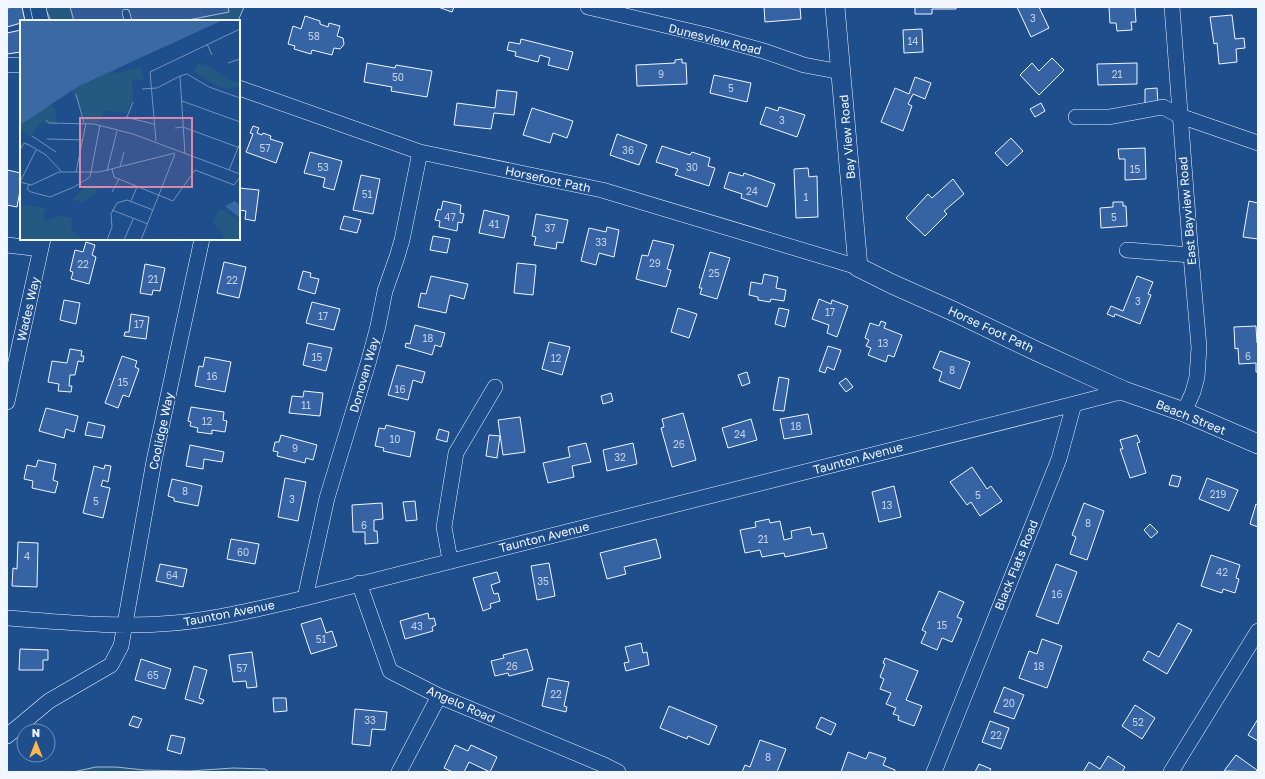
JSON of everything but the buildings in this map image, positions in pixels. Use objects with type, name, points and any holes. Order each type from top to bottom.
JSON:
[{"type":"street","points":[[38,7],[41,20]]},
{"type":"street","name":"Dunesview Road","points":[[588,7],[706,35],[770,53],[804,65],[841,72]]},
{"type":"street","name":"Bay View Road","points":[[835,7],[858,267]]},
{"type":"street","name":"East Bayview Road","points":[[1172,7],[1199,347],[1197,377],[1193,392],[1184,412]]},
{"type":"street","points":[[7,65],[20,65]]},
{"type":"street","name":"Horsefoot Path","points":[[240,88],[420,152],[602,190],[858,267]]},
{"type":"street","points":[[1076,117],[1109,117],[1163,107],[1180,116],[1258,143]]},
{"type":"street","name":"Donovan Way","points":[[305,598],[327,498],[369,360],[385,291],[398,257],[420,152]]},
{"type":"street","name":"Coolidge Way","points":[[7,736],[49,701],[111,665],[121,646],[154,461],[202,240]]},
{"type":"street","points":[[7,245],[42,244]]},
{"type":"street","name":"Wades Way","points":[[7,402],[42,244]]},
{"type":"street","points":[[1128,250],[1191,255]]},
{"type":"street","name":"Horse Foot Path","points":[[858,267],[1124,390]]},
{"type":"street","points":[[450,560],[444,527],[456,453],[495,387]]},
{"type":"street","points":[[1074,404],[1124,390]]},
{"type":"street","name":"Beach Street","points":[[1124,390],[1184,412],[1258,444]]},
{"type":"street","name":"Taunton Avenue","points":[[7,618],[68,623],[125,625],[173,623],[219,617],[305,598],[450,560],[1074,404]]},
{"type":"street","name":"Black Flats Road","points":[[934,772],[1059,459],[1074,404]]},
{"type":"street","name":"Angelo Road","points":[[359,583],[390,672],[439,696],[618,772]]},
{"type":"street","points":[[1171,772],[1258,631]]},
{"type":"street","points":[[399,772],[439,696]]},
{"type":"lane","points":[[126,13],[128,20]]},
{"type":"shaded area","points":[[45,7],[244,7],[238,20],[51,20]]},
{"type":"shaded area","points":[[70,7],[228,7],[229,12],[188,20],[74,20]]},
{"type":"shaded area","points":[[96,767],[190,771],[233,768],[265,769],[269,772],[73,772]]}]
